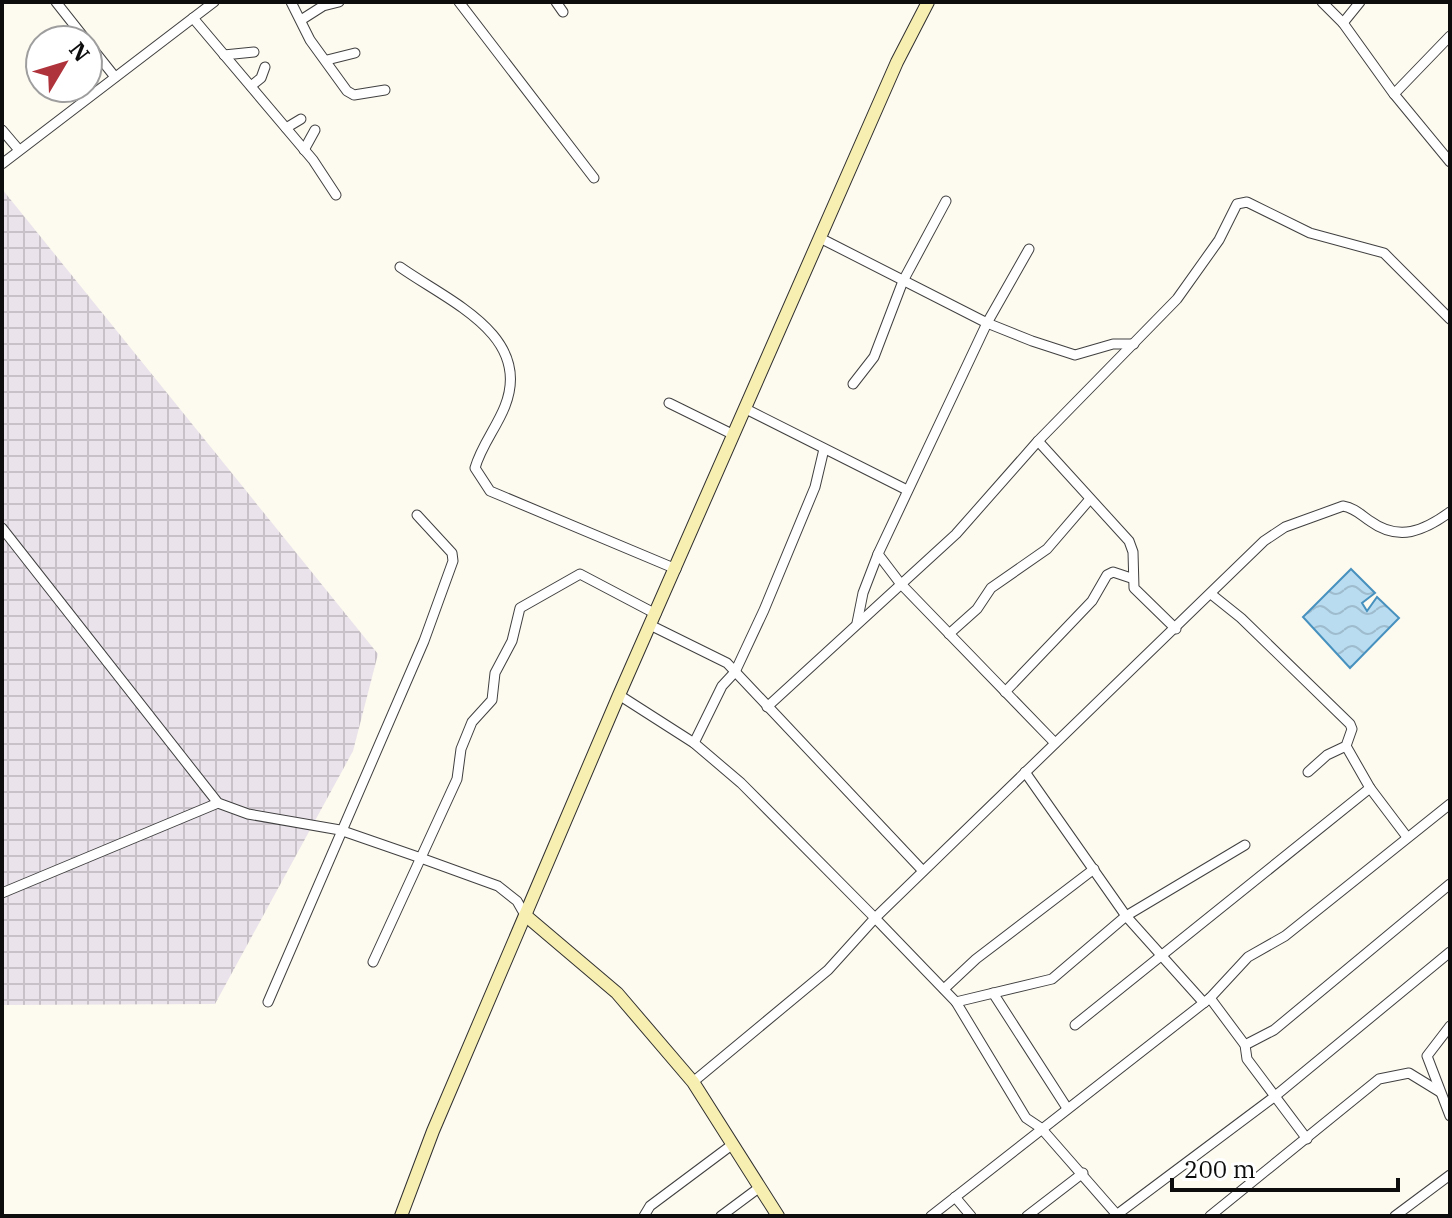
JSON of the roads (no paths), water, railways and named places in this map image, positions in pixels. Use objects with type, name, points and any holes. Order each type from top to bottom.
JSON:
[{"type":"main road","points":[[401,1216],[433,1131],[525,915],[543,880],[619,695],[897,62],[928,2]]},
{"type":"main road","points":[[525,915],[617,993],[693,1082],[778,1216]]},
{"type":"street","points":[[56,2],[73,24]]},
{"type":"street","points":[[2,164],[214,2]]},
{"type":"street","points":[[291,2],[314,46],[354,95],[385,90]]},
{"type":"street","points":[[301,20],[323,6],[339,2]]},
{"type":"street","points":[[459,2],[594,178]]},
{"type":"street","points":[[556,2],[563,12]]},
{"type":"street","points":[[1322,2],[1343,23],[1394,94],[1450,162]]},
{"type":"street","points":[[1343,23],[1360,2]]},
{"type":"street","points":[[193,18],[304,150],[336,195]]},
{"type":"street","points":[[1394,94],[1450,36]]},
{"type":"street","points":[[224,55],[254,52]]},
{"type":"street","points":[[327,60],[355,53]]},
{"type":"street","points":[[104,63],[115,77]]},
{"type":"street","points":[[251,86],[261,78],[265,67]]},
{"type":"street","points":[[286,128],[301,119]]},
{"type":"street","points":[[2,130],[19,150]]},
{"type":"street","points":[[304,150],[315,130]]},
{"type":"street","points":[[853,384],[874,357],[903,281],[946,201]]},
{"type":"street","points":[[767,707],[956,534],[1038,441],[1177,299],[1219,240],[1237,204],[1247,202],[1310,233],[1384,253],[1450,319]]},
{"type":"street","points":[[820,238],[987,323],[1075,355],[1113,344],[1134,344]]},
{"type":"street","points":[[856,624],[863,593],[907,490],[987,323],[1029,249]]},
{"type":"street","points":[[400,267],[490,330],[505,346],[510,362],[506,404],[475,468],[490,491],[676,569]]},
{"type":"street","points":[[669,403],[734,435]]},
{"type":"street","points":[[746,409],[907,490]]},
{"type":"street","points":[[1038,441],[1129,541],[1133,552],[1131,578],[1134,588],[1176,629]]},
{"type":"street","points":[[694,743],[722,686],[735,672],[815,487],[824,449]]},
{"type":"street","points":[[949,634],[977,609],[991,588],[1047,549],[1090,499]]},
{"type":"street","points":[[693,1082],[828,970],[875,918],[1264,541],[1285,527],[1329,509],[1353,508],[1381,528],[1405,534],[1420,531],[1450,512]]},
{"type":"street","points":[[268,1002],[424,641],[453,561],[445,543],[417,515]]},
{"type":"street","points":[[2,528],[218,803],[248,814],[340,830],[498,886],[517,901],[525,915]]},
{"type":"street","points":[[878,554],[900,583],[1055,743]]},
{"type":"street","points":[[1005,692],[1092,601],[1107,575],[1113,572],[1131,578]]},
{"type":"street","points":[[373,962],[418,857],[457,779],[461,749],[472,722],[492,700],[495,673],[512,641],[520,608],[580,574],[710,652],[735,672],[923,871]]},
{"type":"street","points":[[1211,594],[1241,618],[1350,724],[1352,729],[1346,746],[1327,755],[1308,772]]},
{"type":"street","points":[[619,695],[694,743],[797,837],[944,989],[956,1002],[1026,1118],[1041,1128],[1117,1215],[1274,1097],[1450,952]]},
{"type":"street","points":[[1346,746],[1370,788],[1407,837]]},
{"type":"street","points":[[1025,772],[1126,916],[1161,958],[1207,1000],[1245,1045],[1247,1059],[1307,1139]]},
{"type":"street","points":[[1075,1025],[1370,788]]},
{"type":"street","points":[[2,893],[218,803]]},
{"type":"street","points":[[931,1216],[1207,1000],[1239,964],[1285,936],[1450,804]]},
{"type":"street","points":[[956,1002],[1052,979],[1126,916],[1245,845]]},
{"type":"street","points":[[944,989],[976,959],[1094,869]]},
{"type":"street","points":[[1245,1045],[1274,1030],[1450,884]]},
{"type":"street","points":[[993,993],[1067,1108]]},
{"type":"street","points":[[1450,1026],[1427,1056],[1450,1116]]},
{"type":"street","points":[[1210,1216],[1379,1079],[1409,1073],[1440,1092]]},
{"type":"street","points":[[644,1216],[650,1206],[733,1144]]},
{"type":"street","points":[[1027,1216],[1083,1173]]},
{"type":"street","points":[[1395,1216],[1450,1175]]},
{"type":"street","points":[[721,1216],[760,1187]]},
{"type":"street","points":[[955,1197],[971,1216]]},
{"type":"water","points":[[1351,569],[1375,593],[1362,603],[1367,611],[1377,597],[1399,618],[1350,668],[1303,617]]}]
